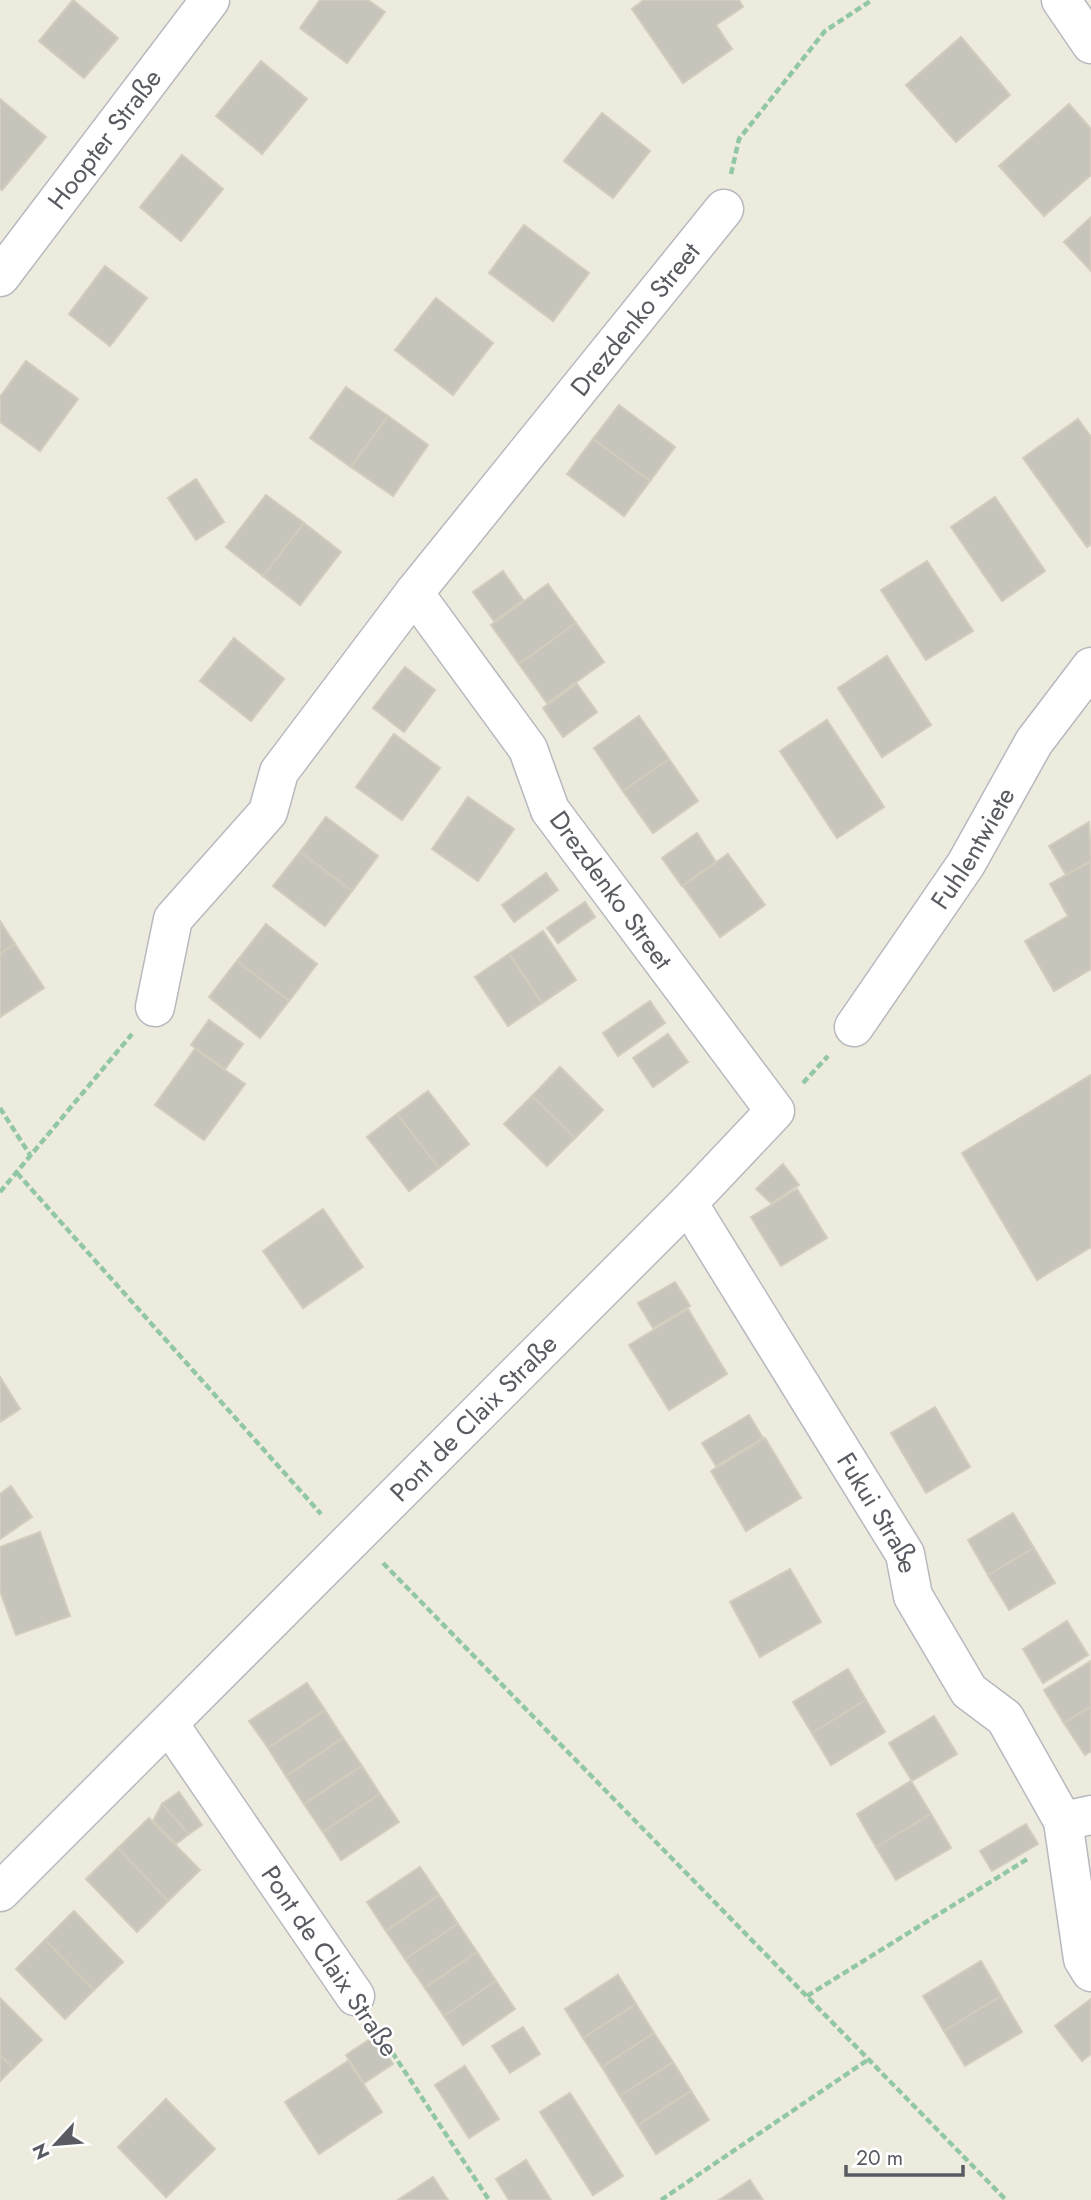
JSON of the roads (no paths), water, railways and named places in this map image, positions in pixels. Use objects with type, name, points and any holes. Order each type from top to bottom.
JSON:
[{"type":"street","name":"Hoopter Straße","points":[[0,276],[211,0]]},
{"type":"street","points":[[1061,0],[1091,44]]},
{"type":"street","name":"Drezdenko Street","points":[[155,1007],[173,919],[268,812],[279,772],[414,593],[724,209]]},
{"type":"street","name":"Drezdenko Street","points":[[414,593],[528,749],[550,810],[775,1111]]},
{"type":"street","name":"Fuhlentwiete","points":[[854,1027],[967,864],[1034,742],[1091,667]]},
{"type":"street","name":"Pont de Claix Straße","points":[[0,1892],[688,1203],[775,1111]]},
{"type":"street","name":"Fukui Straße","points":[[688,1203],[905,1554],[913,1595],[969,1691],[1005,1718],[1077,1818],[1083,1959],[1091,1972]]},
{"type":"street","name":"Pont de Claix Straße","points":[[169,1724],[355,1996]]}]
